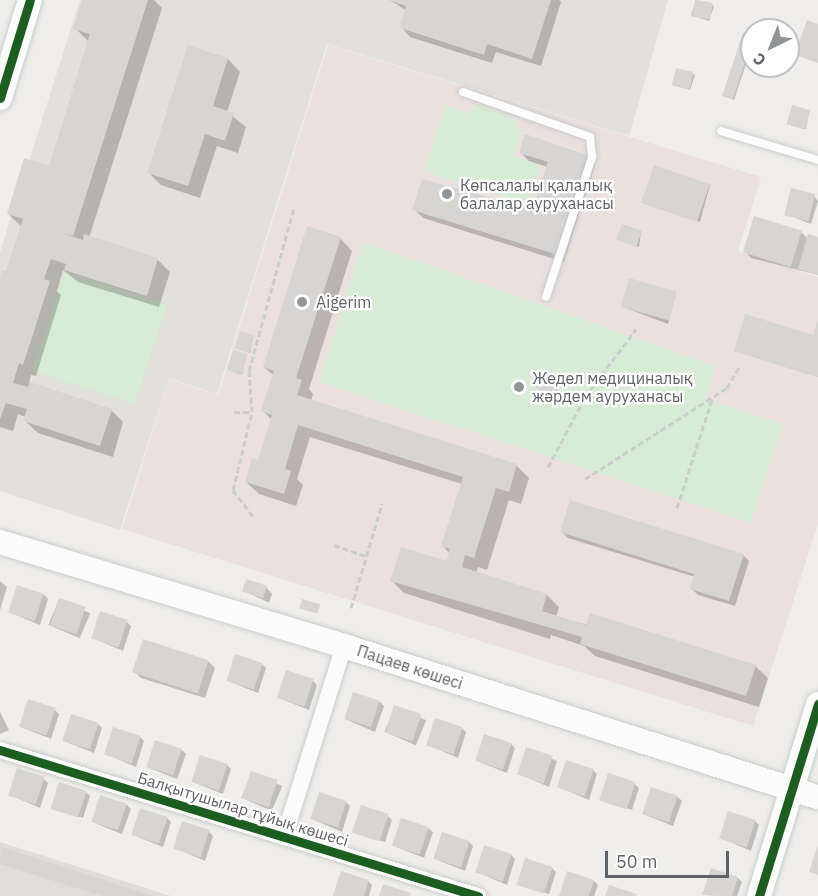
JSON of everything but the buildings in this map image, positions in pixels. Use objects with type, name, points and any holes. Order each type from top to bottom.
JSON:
[{"type":"main road","points":[[0,99],[30,0]]},
{"type":"main road","name":"Пацаев көшесі","points":[[0,542],[344,646],[818,797]]},
{"type":"main road","points":[[759,896],[818,704]]},
{"type":"street","name":"Балқытушылар тұйық көшесі","points":[[284,837],[344,646]]},
{"type":"street","name":"Балқытушылар тұйық көшесі","points":[[0,750],[478,896]]},
{"type":"lane","points":[[463,92],[590,137],[592,157],[546,297]]},
{"type":"lane","points":[[721,131],[818,160]]},
{"type":"path","points":[[253,516],[233,490],[252,412],[249,370],[294,208]]},
{"type":"path","points":[[548,467],[585,397],[636,329]]},
{"type":"path","points":[[585,478],[727,388],[739,367]]},
{"type":"path","points":[[677,508],[712,397]]},
{"type":"path","points":[[234,412],[252,412]]},
{"type":"path","points":[[351,608],[382,504]]},
{"type":"path","points":[[334,545],[366,556]]},
{"type":"shaded area","points":[[80,0],[668,0],[629,136],[327,44],[217,394],[169,378],[120,530],[0,491],[0,252]]},
{"type":"shaded area","name":"Жедел медициналық жәрдем ауруханасы","points":[[328,45],[761,177],[738,251],[818,277],[818,524],[753,726],[122,529],[169,379],[218,395]]},
{"type":"shaded area","points":[[0,842],[171,896],[0,896]]},
{"type":"green space","points":[[475,104],[512,117],[521,131],[514,156],[540,165],[528,205],[424,171],[445,105],[467,114]]},
{"type":"green space","points":[[363,242],[715,366],[706,399],[783,424],[751,523],[319,382]]},
{"type":"green space","points":[[65,272],[167,305],[135,404],[33,371]]},
{"type":"cycle path","points":[[0,98],[30,0]]},
{"type":"cycle path","points":[[759,896],[818,704]]},
{"type":"cycle path","points":[[0,750],[478,896]]},
{"type":"place","name":"Көпсалалы қалалық балалар ауруханасы","points":[[447,194]]},
{"type":"place","name":"Aigerim","points":[[302,302]]},
{"type":"place","name":"Жедел медициналық жәрдем ауруханасы","points":[[519,387]]}]
